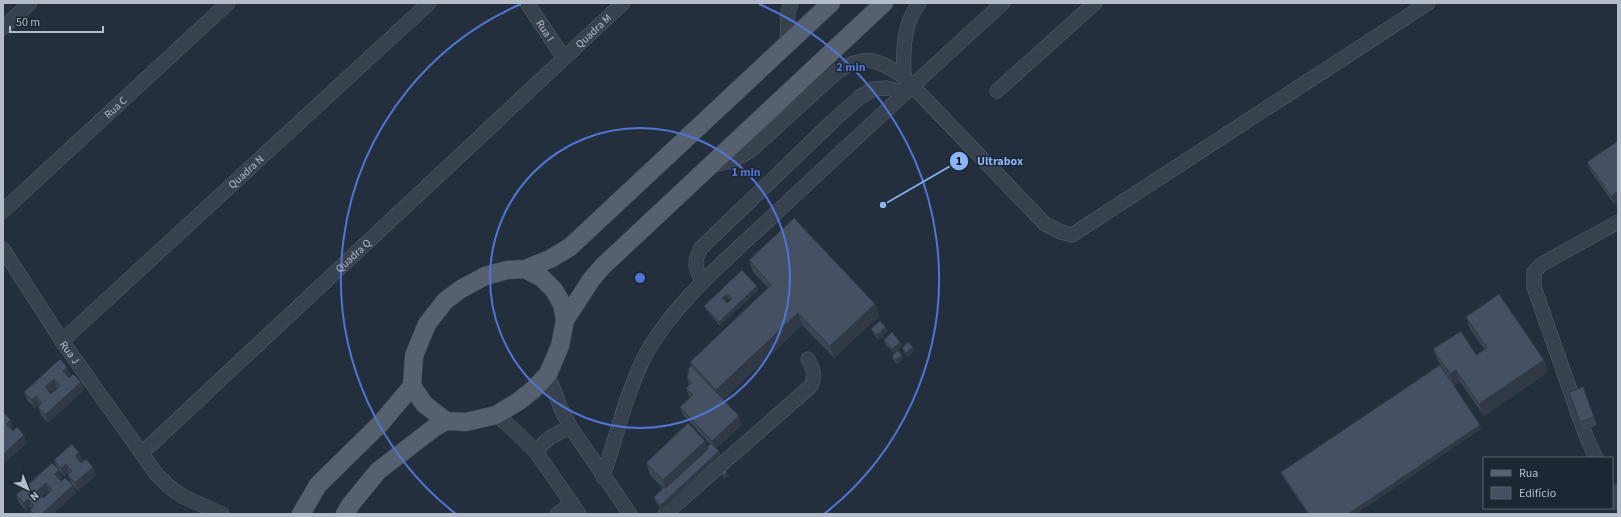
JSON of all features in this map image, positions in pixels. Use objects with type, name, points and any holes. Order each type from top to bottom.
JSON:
[{"type":"main road","points":[[301,514],[318,485],[382,423],[412,386],[414,356],[427,324],[445,302],[461,289],[485,276],[507,270],[525,270],[550,259],[570,247],[831,3]]},
{"type":"main road","points":[[565,320],[591,280],[709,166],[884,3]]},
{"type":"main road","points":[[345,514],[351,504],[378,471],[435,427],[446,421],[466,422],[496,415],[519,401],[534,389],[548,374],[560,346],[565,320],[562,304],[554,290],[542,278],[525,270]]},
{"type":"main road","points":[[412,386],[424,404],[446,421]]},
{"type":"street","points":[[3,28],[30,3]]},
{"type":"street","name":"Rua C","points":[[3,211],[228,3]]},
{"type":"street","name":"Quadra N","points":[[62,341],[429,3]]},
{"type":"street","name":"Rua I","points":[[527,3],[564,58]]},
{"type":"street","name":"Quadra M","points":[[564,58],[623,3]]},
{"type":"street","points":[[787,44],[788,13],[791,3]]},
{"type":"street","points":[[907,85],[903,47],[906,30],[912,13],[919,3]]},
{"type":"street","points":[[603,477],[626,402],[643,359],[661,331],[694,291],[907,85],[1003,3]]},
{"type":"street","points":[[997,91],[1095,3]]},
{"type":"street","points":[[709,166],[731,162],[750,151],[838,71],[852,63],[865,60],[878,62],[890,67],[1046,224],[1061,232],[1072,235],[1428,3]]},
{"type":"street","name":"Quadra Q","points":[[142,453],[564,58]]},
{"type":"street","points":[[703,282],[695,265],[701,248],[833,120],[860,97],[873,89],[907,85]]},
{"type":"street","points":[[1596,457],[1586,436],[1534,286],[1534,272],[1542,264],[1618,222]]},
{"type":"street","name":"Rua J","points":[[3,248],[62,341],[157,475],[172,489],[184,497],[222,514]]},
{"type":"street","points":[[665,514],[811,386],[814,379],[813,370],[808,359]]},
{"type":"street","points":[[548,374],[561,409],[571,428],[603,477],[630,514]]},
{"type":"street","points":[[496,415],[514,430],[536,452],[576,509],[557,514]]},
{"type":"street","points":[[536,452],[551,436],[561,430],[571,428]]},
{"type":"street","points":[[1613,493],[1618,503]]},
{"type":"building","points":[[1618,141],[1618,191],[1611,196],[1587,162]]},
{"type":"building","points":[[794,218],[875,304],[830,346],[798,313],[716,390],[690,362],[771,285],[749,260]]},
{"type":"building","points":[[742,270],[757,286],[719,322],[704,306]],"holes":[[[727,294],[732,299],[727,303],[722,298]]]},
{"type":"building","points":[[1499,294],[1544,360],[1479,404],[1456,370],[1450,374],[1433,349],[1461,331],[1476,355],[1487,348],[1466,317]]},
{"type":"building","points":[[880,321],[886,327],[877,335],[871,329]]},
{"type":"building","points":[[892,332],[900,342],[892,349],[884,340]]},
{"type":"building","points":[[908,342],[913,347],[906,353],[902,348]]},
{"type":"building","points":[[898,350],[902,355],[896,360],[892,356]]},
{"type":"building","points":[[60,359],[67,367],[63,371],[69,378],[73,374],[81,382],[45,415],[38,407],[42,403],[36,396],[32,400],[24,392]],"holes":[[[54,379],[60,386],[51,394],[45,387]]]},
{"type":"building","points":[[1440,365],[1480,425],[1348,514],[1309,514],[1281,472]]},
{"type":"building","points":[[691,366],[739,416],[712,441],[680,407],[693,395],[686,388],[691,383],[687,377]]},
{"type":"building","points":[[1583,387],[1594,417],[1580,422],[1569,392]]},
{"type":"building","points":[[3,412],[11,420],[6,424],[13,431],[17,427],[24,435],[3,455],[4,439]]},
{"type":"building","points":[[688,423],[705,441],[663,480],[646,463]]},
{"type":"building","points":[[711,443],[719,451],[660,506],[654,497],[664,487],[666,488],[708,449],[707,447]]},
{"type":"building","points":[[72,444],[79,452],[75,456],[81,463],[86,459],[93,467],[75,483],[68,475],[72,471],[66,464],[61,468],[54,460]]},
{"type":"building","points":[[52,463],[59,470],[55,474],[61,481],[65,478],[73,485],[42,514],[34,514],[30,510],[34,506],[28,499],[24,503],[16,495]],"holes":[[[46,483],[52,490],[43,498],[37,491]]]},
{"type":"building","points":[[724,469],[727,472],[724,475],[721,472]]},
{"type":"place","name":"Ultrabox","points":[[883,205]]}]
